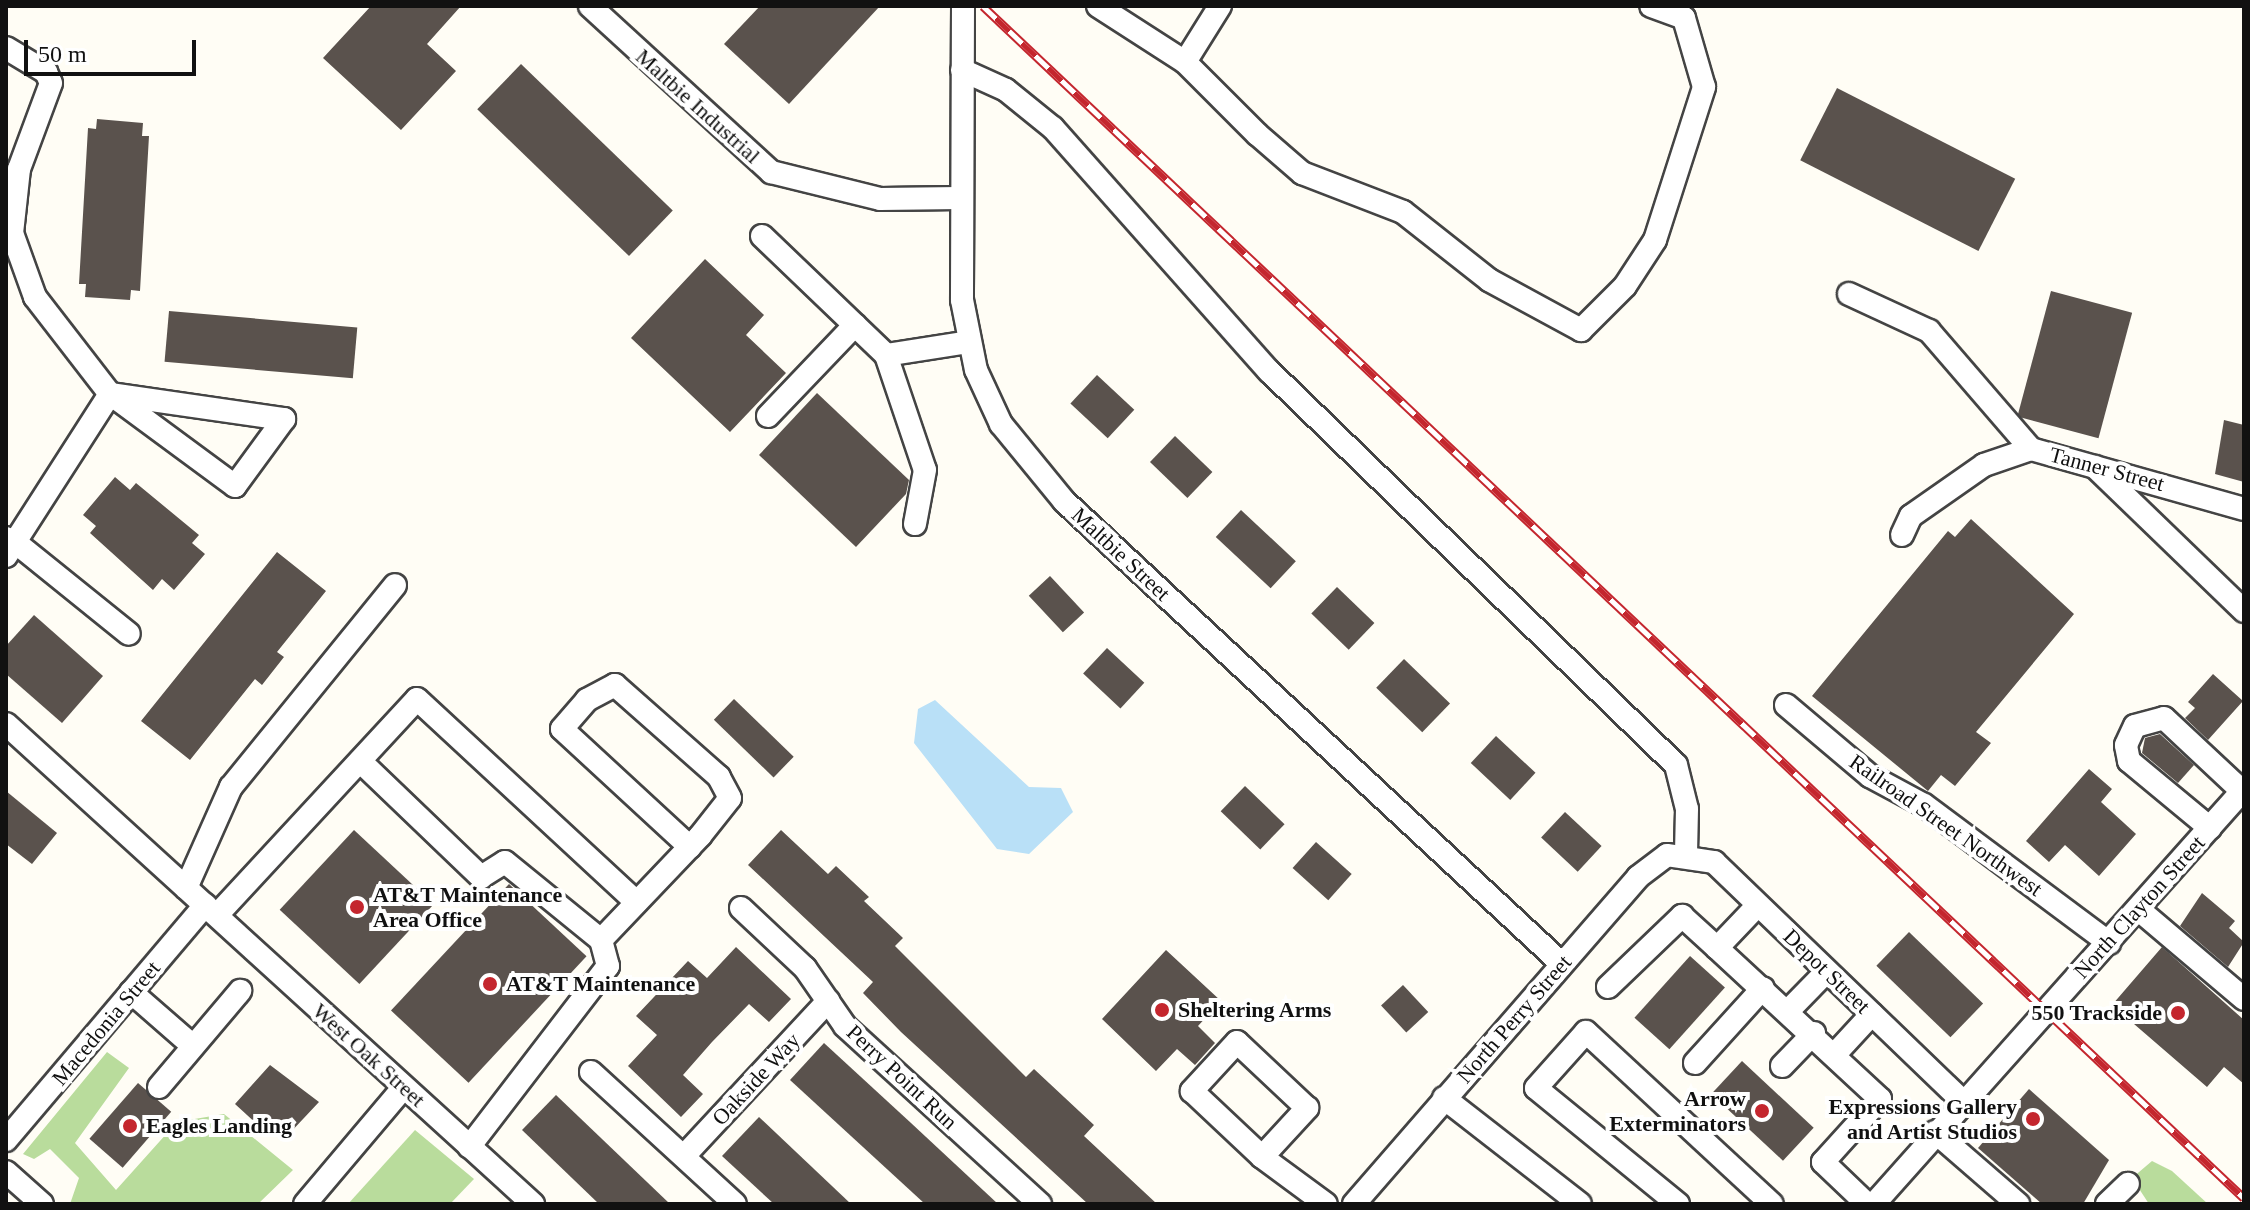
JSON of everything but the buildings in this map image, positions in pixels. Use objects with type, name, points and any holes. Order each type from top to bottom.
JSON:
[{"type":"street","name":"Maltbie Industrial","points":[[590,6],[771,172],[880,199],[960,198]]},
{"type":"street","name":"Maltbie Street","points":[[963,6],[960,198],[969,342],[1001,424],[1037,473],[1562,964]]},
{"type":"street","points":[[1098,6],[1185,62],[1302,173],[1403,212],[1489,280],[1581,330],[1625,286],[1655,240],[1704,87],[1684,18],[1651,6]]},
{"type":"street","points":[[1185,62],[1220,6]]},
{"type":"street","points":[[6,48],[46,72],[51,83],[19,169],[12,233],[35,297],[110,394],[235,486],[284,419],[110,394]]},
{"type":"street","points":[[962,70],[997,84],[1053,128],[1269,371],[1676,765],[1687,809],[1686,853]]},
{"type":"street","points":[[762,236],[886,355],[925,470],[915,524]]},
{"type":"street","points":[[1849,294],[1929,331],[2031,449]]},
{"type":"street","points":[[768,416],[855,325]]},
{"type":"street","points":[[886,355],[969,342]]},
{"type":"street","points":[[110,394],[9,546],[129,634]]},
{"type":"street","name":"Tanner Street","points":[[1902,535],[1911,516],[1984,465],[2031,449],[2244,509]]},
{"type":"street","points":[[2095,466],[2244,611]]},
{"type":"street","points":[[186,888],[231,787],[395,585]]},
{"type":"street","points":[[601,940],[690,847],[730,798],[719,777],[615,685],[587,700],[562,729],[690,847]]},
{"type":"street","name":"Macedonia Street","points":[[6,1140],[131,992],[360,761],[417,699],[636,902]]},
{"type":"street","name":"Railroad Street Northwest","points":[[1786,705],[1870,776],[1924,805],[2109,943]]},
{"type":"street","points":[[2210,828],[2129,761],[2126,745],[2135,726],[2164,718],[2243,790]]},
{"type":"street","name":"West Oak Street","points":[[6,724],[533,1204]]},
{"type":"street","points":[[360,761],[481,877],[505,862],[601,940],[608,966],[469,1147]]},
{"type":"street","name":"North Clayton Street","points":[[1874,1204],[1962,1101],[2109,943],[2243,790]]},
{"type":"street","name":"Depot Street","points":[[1686,853],[1714,862],[1962,1101]]},
{"type":"street","name":"North Perry Street","points":[[1354,1204],[1650,866],[1686,853]]},
{"type":"street","points":[[1717,948],[1758,905]]},
{"type":"street","name":"Perry Point Run","points":[[741,908],[805,968],[845,1026],[1040,1204]]},
{"type":"street","points":[[2138,909],[2244,999]]},
{"type":"street","points":[[1608,987],[1682,916],[1836,1053],[1880,1099],[1823,1162],[1867,1204]]},
{"type":"street","points":[[1789,1010],[1827,971]]},
{"type":"street","points":[[1695,1063],[1763,988]]},
{"type":"street","points":[[159,1087],[240,991]]},
{"type":"street","points":[[131,992],[193,1046]]},
{"type":"street","name":"Oakside Way","points":[[684,1156],[828,1001]]},
{"type":"street","points":[[1836,1053],[1872,1014]]},
{"type":"street","points":[[1678,1204],[1536,1088],[1586,1032],[1772,1204]]},
{"type":"street","points":[[1782,1066],[1814,1033]]},
{"type":"street","points":[[1262,1157],[1307,1108],[1237,1042],[1192,1091],[1262,1157],[1326,1204]]},
{"type":"street","points":[[591,1072],[735,1204]]},
{"type":"street","points":[[305,1204],[404,1087]]},
{"type":"street","points":[[1444,1098],[1580,1204]]},
{"type":"street","points":[[1935,1132],[2018,1204]]},
{"type":"street","points":[[6,1172],[42,1204]]},
{"type":"street","points":[[2107,1204],[2128,1184]]},
{"type":"green space","points":[[107,1052],[129,1068],[75,1143],[116,1190],[177,1122],[224,1114],[293,1170],[258,1204],[70,1204],[79,1178],[50,1149],[34,1159],[23,1154]]},
{"type":"green space","points":[[415,1130],[474,1179],[450,1204],[348,1204]]},
{"type":"green space","points":[[2152,1161],[2172,1171],[2208,1204],[2149,1204],[2132,1178]]},
{"type":"water","points":[[935,700],[1029,787],[1061,788],[1073,812],[1029,854],[997,849],[914,743],[918,709]]},
{"type":"railway","points":[[983,6],[2244,1198]]},
{"type":"place","name":"AT&T Maintenance Area Office","points":[[357,907]]},
{"type":"place","name":"AT&T Maintenance","points":[[490,984]]},
{"type":"place","name":"Sheltering Arms","points":[[1162,1010]]},
{"type":"place","name":"550 Trackside","points":[[2178,1013]]},
{"type":"place","name":"Arrow Exterminators","points":[[1762,1111]]},
{"type":"place","name":"Expressions Gallery and Artist Studios","points":[[2033,1119]]},
{"type":"place","name":"Eagles Landing","points":[[130,1126]]}]
